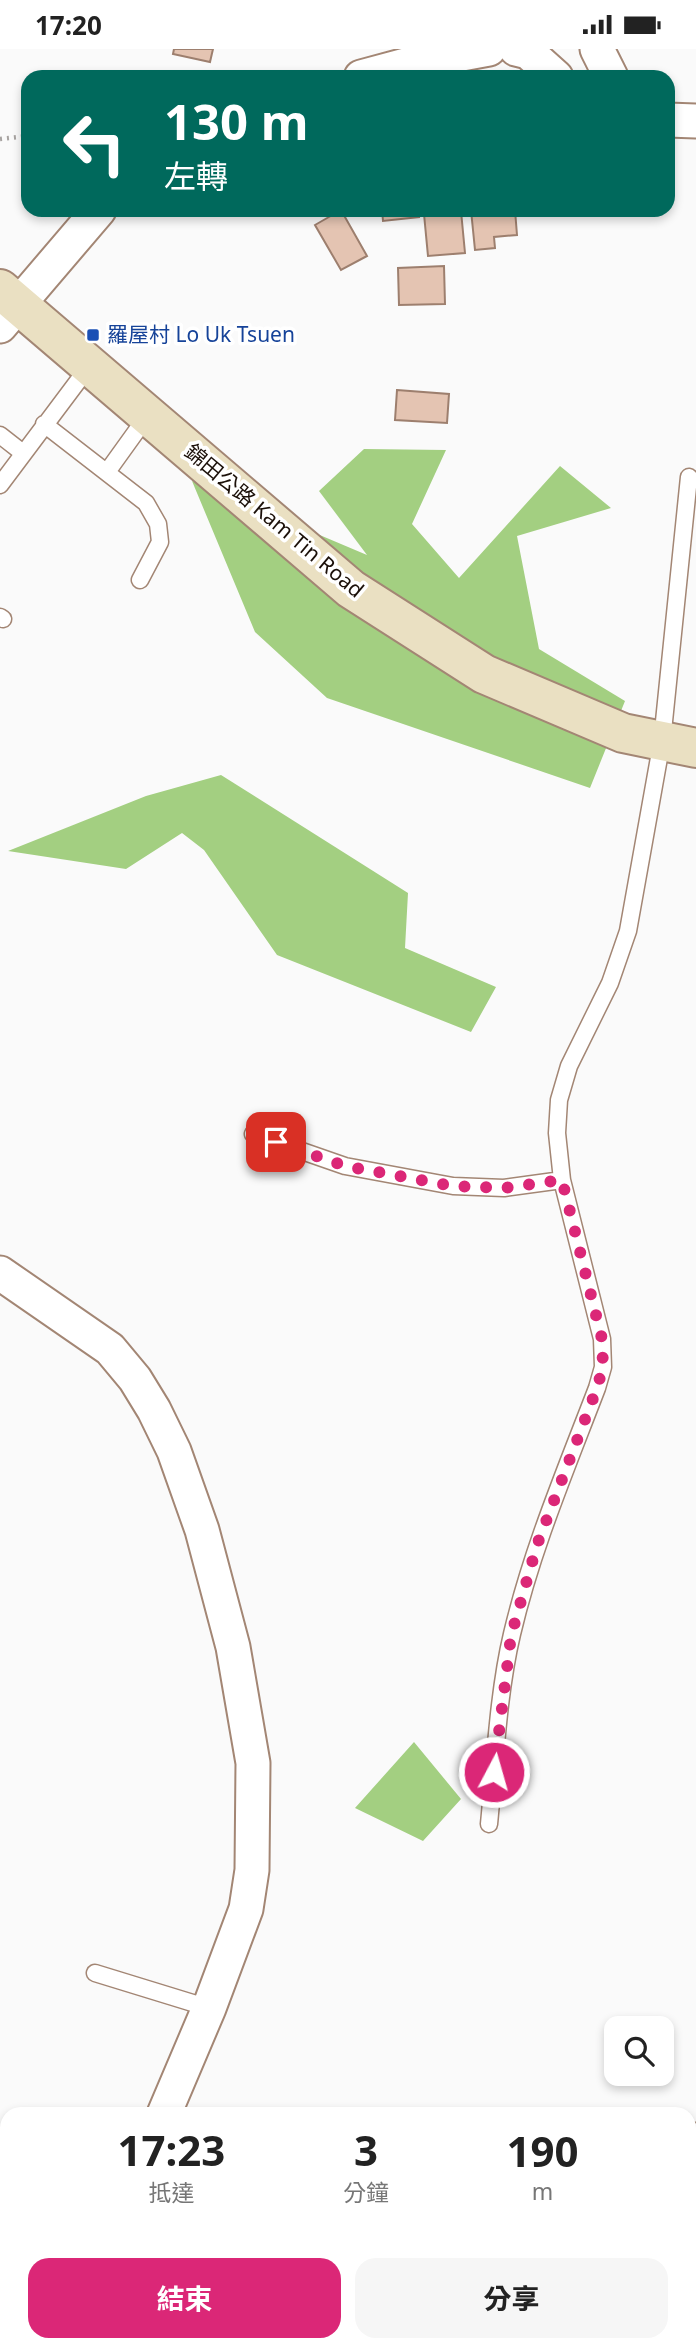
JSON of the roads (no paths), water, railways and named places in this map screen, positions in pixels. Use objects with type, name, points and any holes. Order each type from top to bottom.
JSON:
[{"type":"main road","name":"錦田公路 Kam Tin Road","points":[[6,306],[90,365],[351,589],[484,674],[623,733],[679,745]]},
{"type":"street","points":[[387,70],[489,49]]},
{"type":"street","points":[[516,49],[528,52],[548,70]]},
{"type":"street","points":[[597,49],[608,70]]},
{"type":"street","points":[[675,120],[696,121]]},
{"type":"street","points":[[6,306],[92,217]]},
{"type":"street","points":[[0,1273],[110,1349],[135,1379],[174,1451],[202,1530],[233,1647],[253,1763],[252,1870],[246,1909],[209,2008],[167,2107]]},
{"type":"lane","points":[[0,485],[90,365]]},
{"type":"lane","points":[[107,472],[148,415]]},
{"type":"lane","points":[[44,424],[146,503],[158,524],[160,542],[140,580]]},
{"type":"lane","points":[[0,435],[23,453]]},
{"type":"lane","points":[[489,1824],[499,1720],[511,1636],[537,1545],[603,1367],[602,1339],[562,1180],[557,1133],[559,1100],[569,1066],[610,983],[628,931],[679,745],[690,477]]},
{"type":"lane","points":[[253,1134],[345,1166],[453,1186],[504,1188],[562,1180]]},
{"type":"lane","points":[[94,1973],[209,2008]]},
{"type":"place","name":"羅屋村 Lo Uk Tsuen","points":[[93,335]]}]
